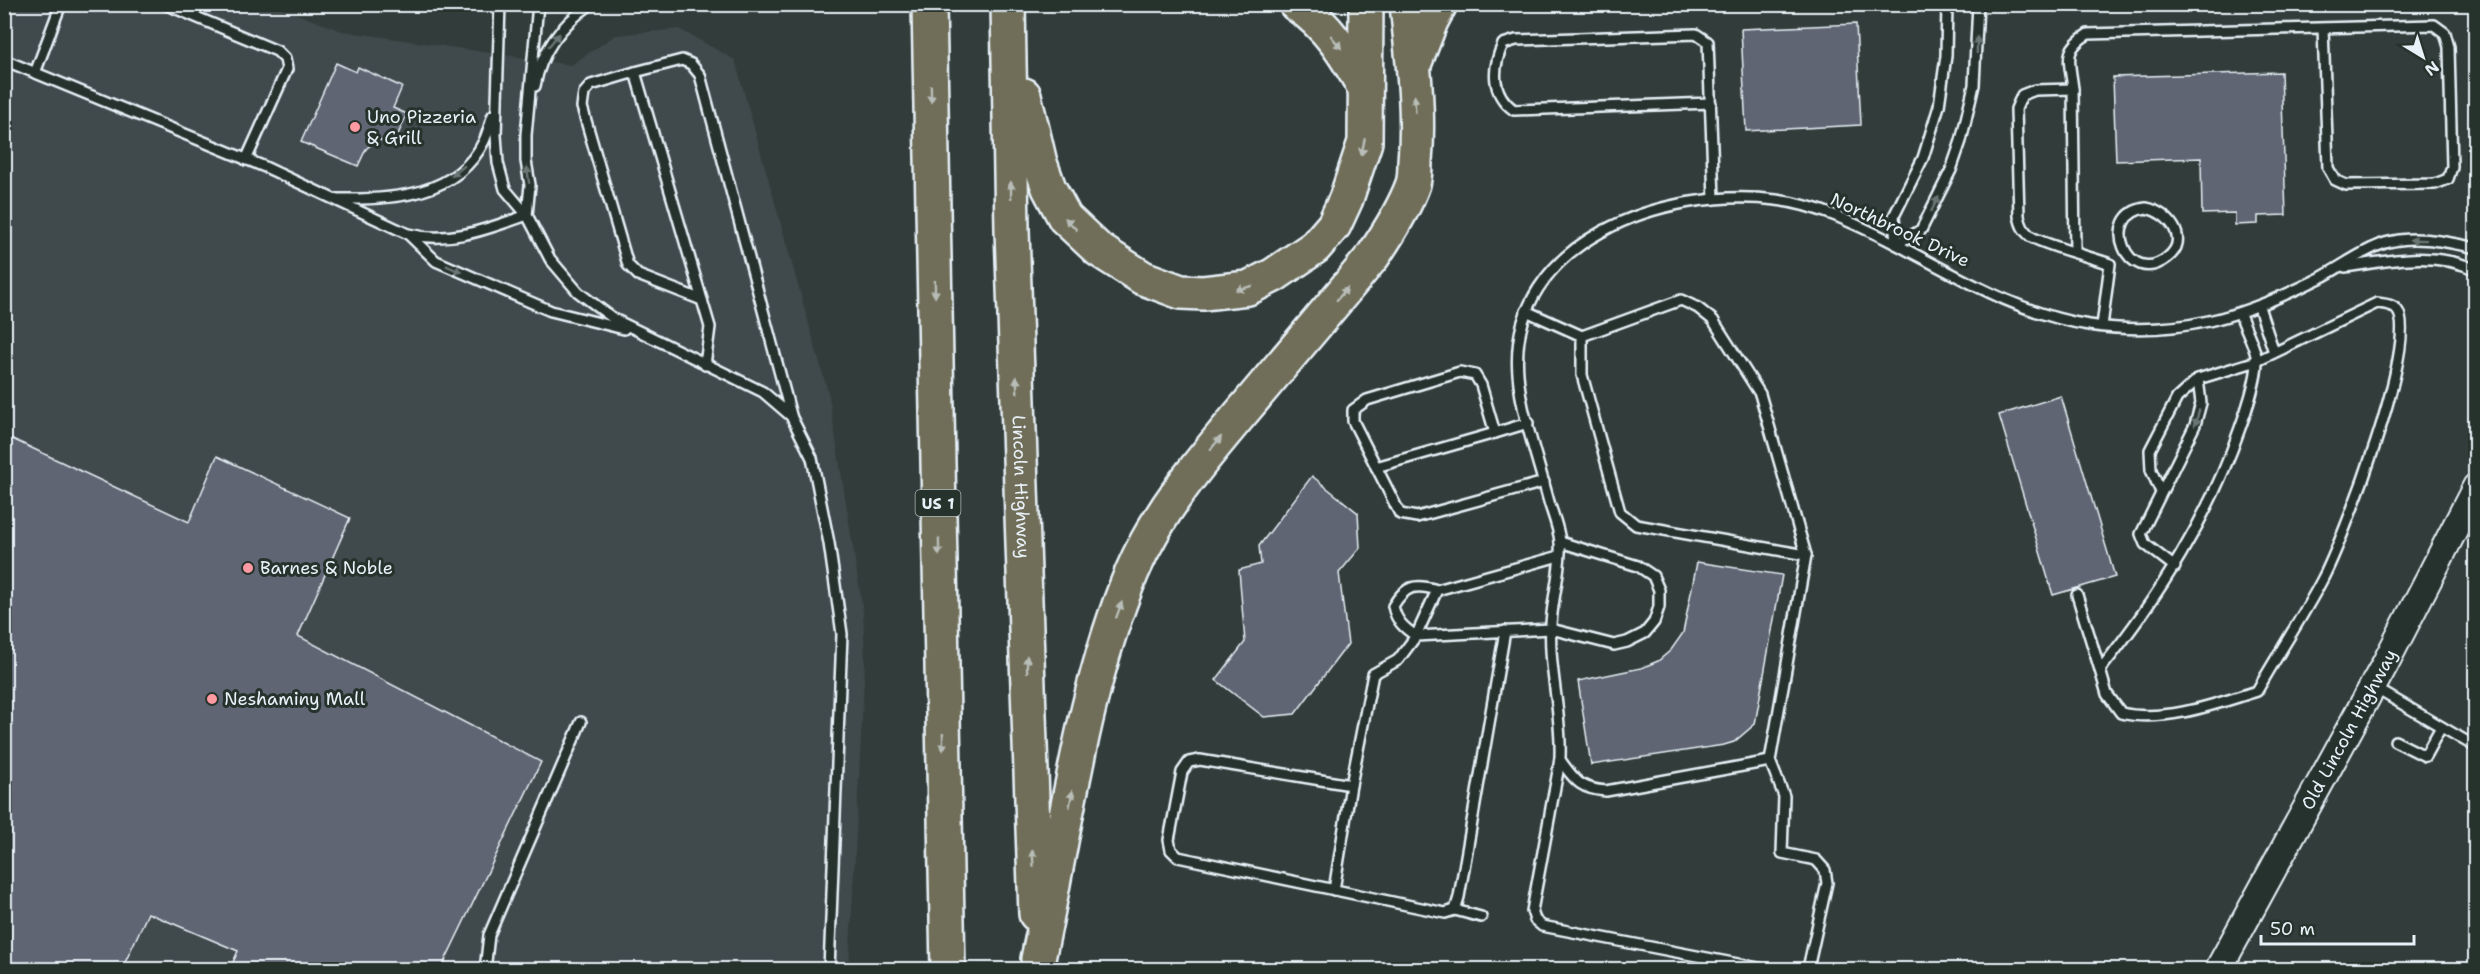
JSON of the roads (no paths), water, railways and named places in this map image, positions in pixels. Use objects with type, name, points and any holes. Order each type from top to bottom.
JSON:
[{"type":"highway","points":[[1296,4],[1324,27],[1343,51],[1365,88]]},
{"type":"highway","points":[[1009,20],[1040,163],[1065,218],[1117,264],[1157,285],[1180,292],[1203,293],[1248,288],[1294,263],[1321,240],[1334,225],[1356,172],[1365,142],[1366,4]]},
{"type":"highway","points":[[1038,964],[1081,746],[1103,654],[1133,571],[1162,517],[1194,468],[1373,256],[1393,226],[1413,182],[1417,143],[1414,67],[1407,4]]},
{"type":"highway","points":[[1414,67],[1431,21],[1440,4]]},
{"type":"highway","name":"US 1","points":[[930,20],[948,969]]},
{"type":"highway","name":"Lincoln Highway","points":[[1009,20],[1012,230],[1030,802],[1038,964]]},
{"type":"main road","name":"Old Lincoln Highway","points":[[2218,969],[2373,687],[2475,487]]},
{"type":"lane","points":[[35,73],[61,4]]},
{"type":"lane","points":[[165,4],[277,51],[285,59],[287,69],[246,160]]},
{"type":"lane","points":[[500,4],[498,163],[505,189],[527,215],[550,259],[578,292],[594,306],[635,331],[763,392],[791,416]]},
{"type":"lane","points":[[527,215],[530,185],[526,135],[538,4]]},
{"type":"lane","points":[[526,135],[537,76],[548,47],[579,13],[591,4]]},
{"type":"lane","points":[[1947,4],[1946,56],[1939,106],[1923,158],[1894,216],[1896,244],[1921,230],[1951,170],[1958,150],[1969,113],[1974,85],[1978,4]]},
{"type":"lane","points":[[2075,252],[2073,88],[2069,52],[2075,42],[2088,34],[2434,25],[2445,33],[2450,47],[2452,167],[2448,179],[2435,184],[2366,185],[2346,185],[2335,180],[2328,168],[2323,28]]},
{"type":"lane","points":[[1711,103],[1514,110],[1504,103],[1497,92],[1496,58],[1503,44],[1516,40],[1696,34],[1708,42],[1711,103],[1714,199]]},
{"type":"lane","points":[[4,60],[246,160],[408,234],[422,237],[456,237],[527,215]]},
{"type":"lane","points":[[702,300],[638,275],[628,265],[582,107],[584,93],[591,85],[682,60],[691,64],[700,75],[791,416],[812,458],[829,543],[842,634],[829,969]]},
{"type":"lane","points":[[634,72],[710,327],[705,365]]},
{"type":"lane","points":[[2073,88],[2035,90],[2022,95],[2016,109],[2019,216],[2022,228],[2032,238],[2110,264],[2130,258],[2141,264],[2156,264],[2173,253],[2178,241],[2175,228],[2166,215],[2146,208],[2137,209],[2126,219],[2121,233],[2121,248],[2130,258]]},
{"type":"lane","points":[[332,199],[380,200],[425,191],[443,182],[459,172],[478,152],[485,140],[497,104]]},
{"type":"lane","name":"Northbrook Drive","points":[[1560,542],[1528,423],[1518,374],[1519,341],[1526,311],[1534,294],[1553,267],[1591,237],[1621,222],[1651,212],[1714,199],[1771,199],[1798,203],[1848,220],[2023,307],[2056,318],[2102,326],[2154,329],[2187,326],[2240,314],[2259,307],[2340,268],[2382,243],[2403,240],[2443,242],[2475,248]]},
{"type":"lane","points":[[408,234],[436,261],[551,312],[635,331]]},
{"type":"lane","name":"Northbrook Drive","points":[[2340,268],[2421,258],[2460,264],[2475,270]]},
{"type":"lane","points":[[2102,326],[2110,264]]},
{"type":"lane","points":[[1526,311],[1582,336],[1681,300],[1698,308],[1713,320],[1760,394],[1806,555],[1770,761],[1784,796],[1782,853],[1816,861],[1825,870],[1827,883],[1806,969]]},
{"type":"lane","points":[[2077,595],[2107,694],[2121,713],[2136,717],[2202,708],[2257,691],[2323,579],[2372,457],[2395,377],[2403,325],[2398,311],[2390,304],[2377,303],[2257,361],[2198,379],[2177,398],[2150,450],[2151,470],[2161,492]]},
{"type":"lane","points":[[2259,307],[2274,352]]},
{"type":"lane","points":[[2100,670],[2140,619],[2175,567],[2225,471],[2247,407],[2257,361],[2240,314]]},
{"type":"lane","points":[[1582,336],[1582,375],[1620,512],[1636,525],[1806,555]]},
{"type":"lane","points":[[1495,433],[1481,385],[1475,375],[1460,372],[1366,400],[1353,410],[1353,421],[1400,514],[1417,518],[1544,482]]},
{"type":"lane","points":[[2175,567],[2145,544],[2141,534],[2195,424],[2201,403],[2198,379]]},
{"type":"lane","points":[[1376,467],[1528,423]]},
{"type":"lane","points":[[1558,556],[1437,590],[1422,585],[1412,587],[1400,595],[1393,606],[1395,617],[1416,636],[1551,629],[1614,645],[1627,642],[1645,633],[1654,622],[1659,607],[1659,590],[1653,576],[1638,566],[1560,542],[1551,629],[1560,723],[1560,760],[1532,911],[1535,920],[1542,926],[1769,969]]},
{"type":"lane","points":[[1334,890],[1351,785],[1373,674],[1398,660],[1416,636],[1437,590]]},
{"type":"lane","points":[[1455,910],[1505,631]]},
{"type":"lane","points":[[2373,687],[2475,747]]},
{"type":"lane","points":[[485,969],[489,935],[581,722]]},
{"type":"lane","points":[[2395,741],[2425,756],[2441,727]]},
{"type":"lane","points":[[1351,785],[1200,760],[1189,762],[1182,772],[1169,840],[1171,850],[1178,857],[1445,913],[1455,910],[1481,917]]},
{"type":"lane","points":[[1560,760],[1578,784],[1590,790],[1606,791],[1770,761]]},
{"type":"place","name":"Uno Pizzeria & Grill","points":[[355,127]]},
{"type":"place","name":"Barnes & Noble","points":[[248,568]]},
{"type":"place","name":"Neshaminy Mall","points":[[212,699]]}]
